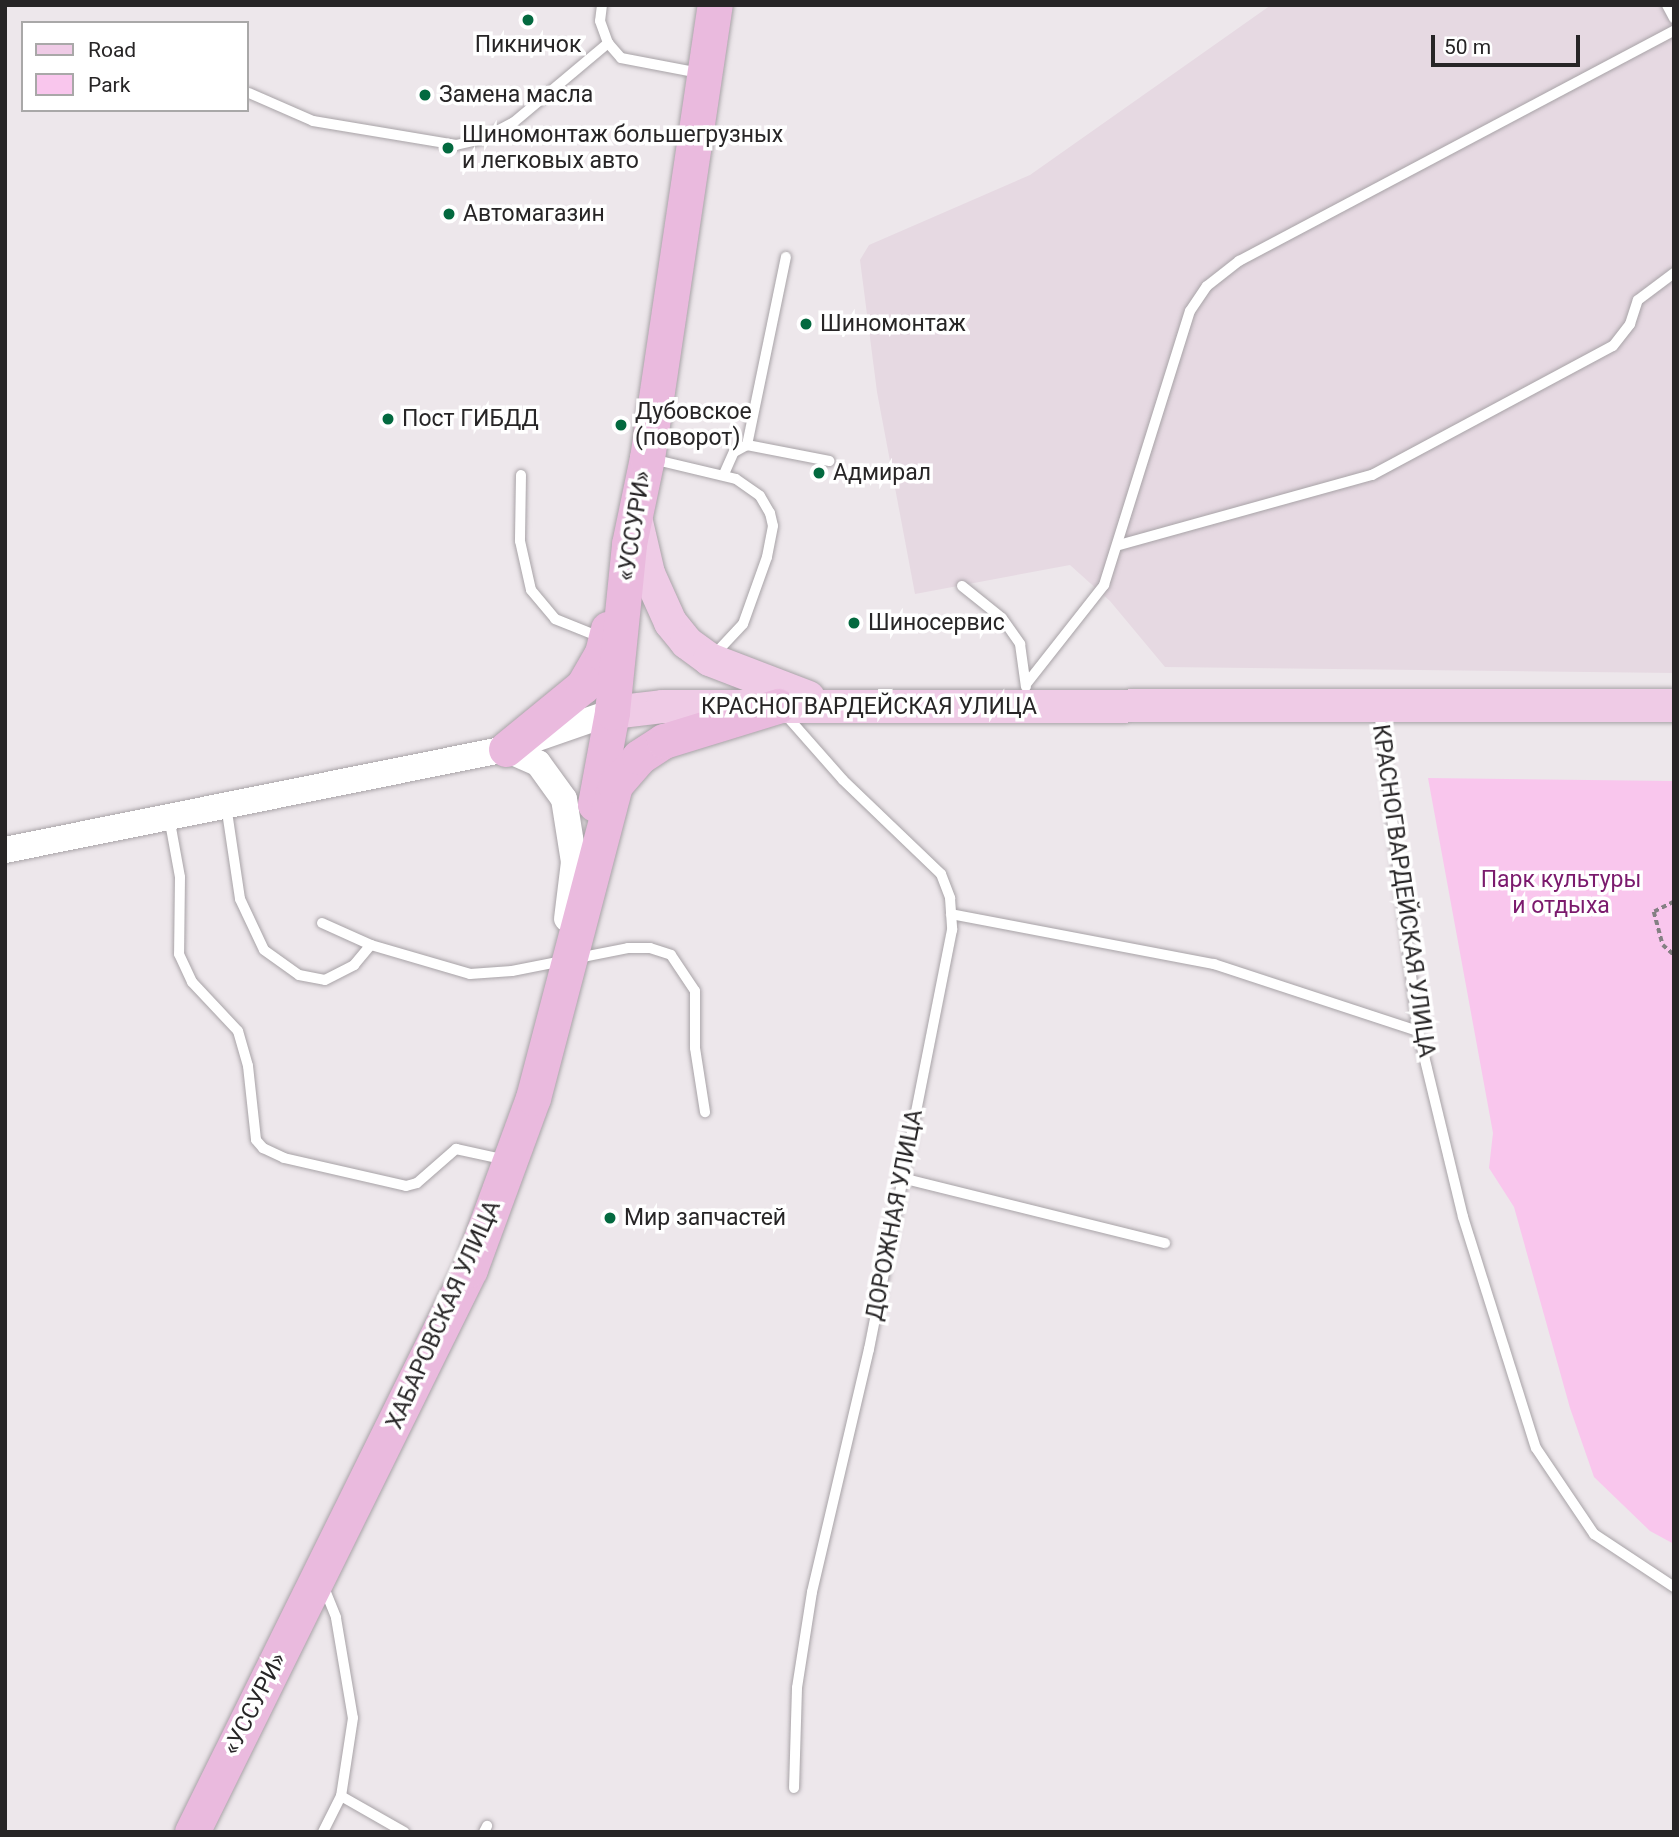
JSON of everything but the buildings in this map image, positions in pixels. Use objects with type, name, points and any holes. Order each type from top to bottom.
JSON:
[{"type":"highway","name":"«УССУРИ»","points":[[576,922],[612,712],[632,530],[647,458],[702,74],[715,5]]},
{"type":"highway","points":[[506,749],[583,687],[606,639],[632,530]]},
{"type":"highway","points":[[576,922],[605,811],[624,771],[639,757],[689,730],[778,706]]},
{"type":"highway","name":"ХАБАРОВСКАЯ УЛИЦА","points":[[320,1576],[470,1269],[512,1161],[552,1034],[576,922]]},
{"type":"highway","name":"«УССУРИ»","points":[[192,1832],[320,1576]]},
{"type":"main road","points":[[632,530],[665,613],[686,642],[709,659],[789,692],[848,707]]},
{"type":"main road","name":"КРАСНОГВАРДЕЙСКАЯ УЛИЦА","points":[[612,712],[662,706],[848,707],[1022,696],[1379,707],[1674,705]]},
{"type":"street","points":[[5,850],[506,749],[612,712]]},
{"type":"street","points":[[506,749],[538,763],[564,799],[574,862],[568,957]]},
{"type":"lane","points":[[601,5],[600,22],[608,43],[621,58],[702,74]]},
{"type":"lane","points":[[1667,5],[1674,18]]},
{"type":"lane","points":[[1022,696],[1104,585],[1119,545],[1190,311],[1207,286],[1239,261],[1674,32]]},
{"type":"lane","points":[[250,93],[313,121],[456,145],[482,139],[514,122],[608,43]]},
{"type":"lane","points":[[747,445],[786,257]]},
{"type":"lane","points":[[1119,545],[1372,475],[1613,346],[1630,324],[1637,300],[1674,274]]},
{"type":"lane","points":[[724,474],[734,452],[747,445],[829,461]]},
{"type":"lane","points":[[647,458],[724,474],[760,496],[773,526],[743,624],[709,659]]},
{"type":"lane","points":[[521,475],[520,541],[531,590],[555,619],[606,639]]},
{"type":"lane","points":[[961,586],[1002,618],[1020,644],[1022,696]]},
{"type":"lane","name":"ДОРОЖНАЯ УЛИЦА","points":[[778,706],[843,780],[941,873],[951,914],[869,1349],[810,1604],[797,1688],[794,1788]]},
{"type":"lane","name":"КРАСНОГВАРДЕЙСКАЯ УЛИЦА","points":[[1379,707],[1418,1031],[1463,1217],[1536,1448],[1594,1534],[1674,1587]]},
{"type":"lane","points":[[226,805],[240,899],[264,950],[299,975],[326,980],[354,965],[371,945]]},
{"type":"lane","points":[[169,817],[180,877],[179,954],[192,982],[238,1031],[248,1066],[256,1140],[263,1148],[284,1158],[406,1186],[416,1184],[456,1149],[512,1161]]},
{"type":"lane","points":[[951,914],[1214,964],[1418,1031]]},
{"type":"lane","points":[[322,923],[371,945],[470,974],[512,971],[568,957],[650,948],[671,955],[686,972],[695,991],[695,1048],[705,1112]]},
{"type":"lane","points":[[902,1178],[1165,1243]]},
{"type":"lane","points":[[320,1576],[336,1618],[353,1718],[341,1796],[323,1832]]},
{"type":"lane","points":[[341,1796],[404,1832]]},
{"type":"path","points":[[1674,902],[1654,912],[1663,945],[1674,955]]},
{"type":"shaded area","points":[[1271,5],[1674,5],[1674,673],[1165,667],[1110,601],[1070,565],[915,594],[877,392],[860,260],[869,245],[1030,175]]},
{"type":"green space","name":"Парк культуры и отдыха","points":[[1428,778],[1674,781],[1674,1544],[1650,1531],[1594,1477],[1570,1408],[1514,1207],[1489,1168],[1493,1133]]},
{"type":"place","name":"Пикничок","points":[[528,20]]},
{"type":"place","name":"Замена масла","points":[[425,95]]},
{"type":"place","name":"Шиномонтаж большегрузных и легковых авто","points":[[448,148]]},
{"type":"place","name":"Автомагазин","points":[[449,214]]},
{"type":"place","name":"Шиномонтаж","points":[[806,324]]},
{"type":"place","name":"Пост ГИБДД","points":[[388,419]]},
{"type":"place","name":"Дубовское (поворот)","points":[[621,425]]},
{"type":"place","name":"Адмирал","points":[[819,473]]},
{"type":"place","name":"Шиносервис","points":[[854,623]]},
{"type":"place","name":"Мир запчастей","points":[[610,1218]]}]
